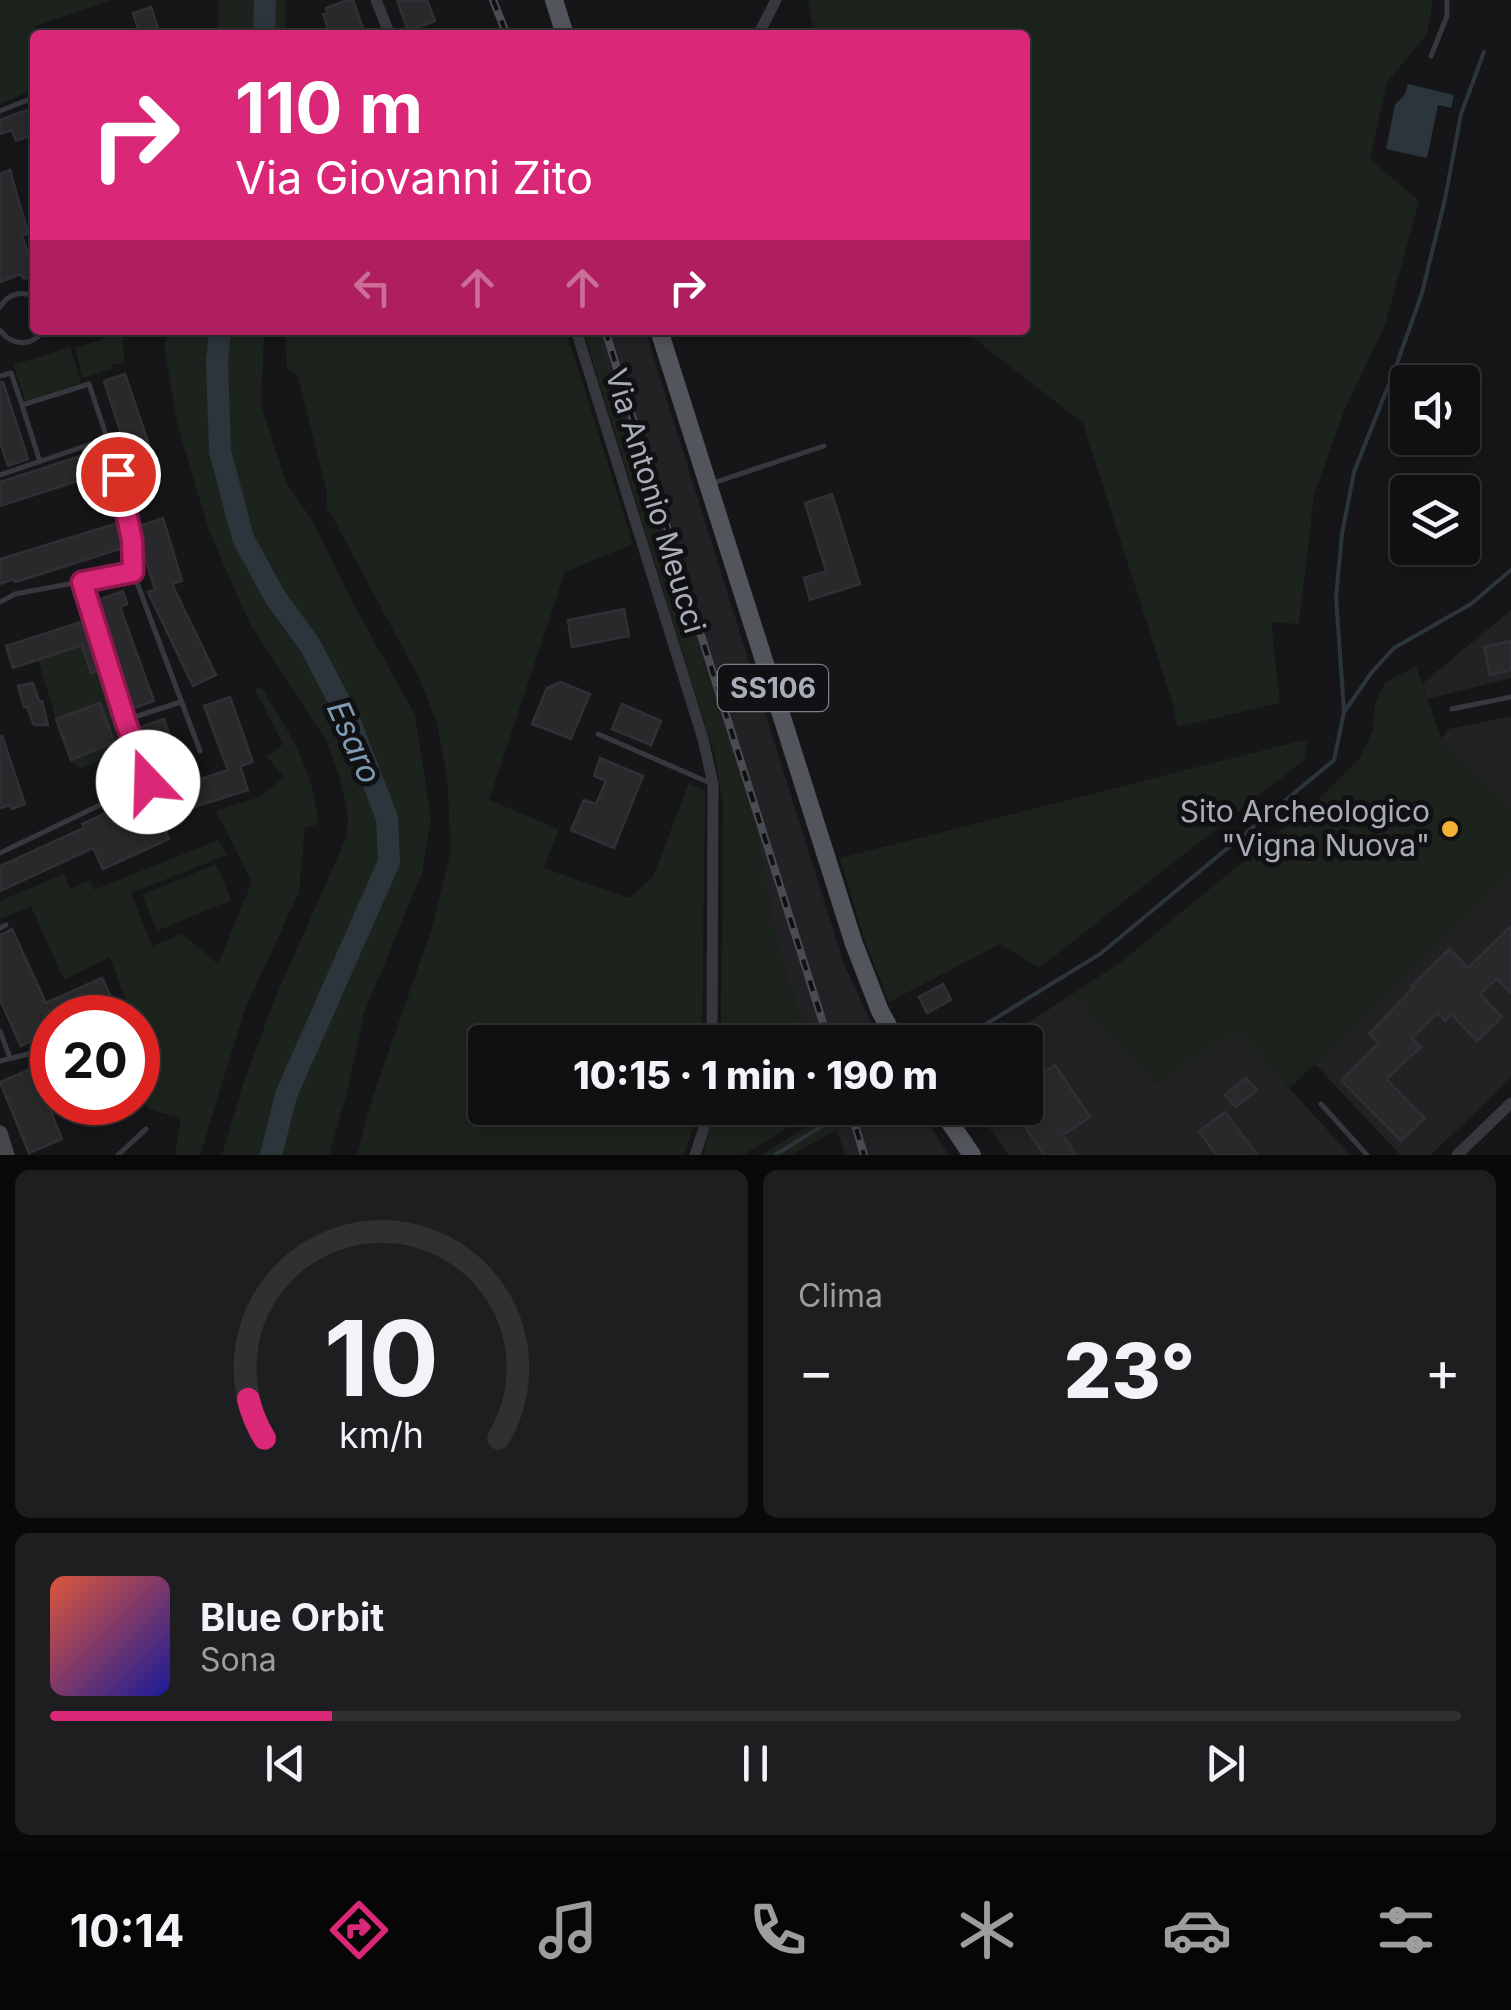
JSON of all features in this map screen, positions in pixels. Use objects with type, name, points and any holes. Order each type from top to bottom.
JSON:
[{"type":"main road","points":[[554,0],[563,30]]},
{"type":"main road","name":"SS106","points":[[661,335],[854,944],[888,1025]]},
{"type":"main road","points":[[952,1125],[972,1155]]},
{"type":"street","points":[[376,0],[388,30]]},
{"type":"street","points":[[761,30],[776,0]]},
{"type":"street","name":"Via Antonio Meucci","points":[[578,335],[703,739],[713,784],[712,1025]]},
{"type":"street","points":[[1456,1155],[1511,1103]]},
{"type":"street","points":[[695,1155],[705,1125]]},
{"type":"street","points":[[0,1133],[8,1155]]},
{"type":"lane","points":[[1432,56],[1447,16],[1446,0]]},
{"type":"lane","points":[[0,110],[30,99]]},
{"type":"lane","points":[[1,305],[13,295],[30,295]]},
{"type":"lane","points":[[0,330],[12,342],[22,344],[40,335]]},
{"type":"lane","points":[[0,376],[12,372],[40,462]]},
{"type":"lane","points":[[22,405],[90,384],[118,474],[132,540],[133,572],[200,750]]},
{"type":"lane","points":[[0,475],[107,439]]},
{"type":"lane","points":[[709,484],[824,446]]},
{"type":"lane","points":[[0,602],[15,594],[133,572]]},
{"type":"lane","points":[[0,853],[148,782],[82,582]]},
{"type":"lane","points":[[778,705],[814,693]]},
{"type":"lane","points":[[1452,709],[1511,697]]},
{"type":"lane","points":[[125,720],[181,702]]},
{"type":"lane","points":[[598,734],[713,784]]},
{"type":"lane","points":[[0,1031],[10,1058]]},
{"type":"lane","points":[[0,1061],[30,1050]]},
{"type":"lane","points":[[1321,1104],[1367,1155]]},
{"type":"lane","points":[[118,1155],[146,1129]]},
{"type":"shaded area","points":[[0,0],[112,0],[30,30],[30,91],[0,104]]},
{"type":"shaded area","points":[[219,0],[286,0],[285,30],[217,30]]},
{"type":"shaded area","points":[[808,0],[1433,0],[1427,34],[1387,82],[1370,159],[1419,201],[1385,325],[1344,411],[1314,495],[1299,624],[1271,622],[1280,703],[1177,727],[1083,423],[969,335],[1030,335],[1030,30],[813,30]]},
{"type":"shaded area","points":[[1408,84],[1454,95],[1451,108],[1438,105],[1427,158],[1386,149],[1395,105]]},
{"type":"shaded area","points":[[123,335],[124,362],[83,378],[75,348]]},
{"type":"shaded area","points":[[167,335],[264,335],[261,405],[286,483],[312,520],[415,715],[431,818],[422,873],[364,1013],[329,1155],[222,1155],[273,1003],[346,838],[348,815],[327,742],[249,622],[209,531],[177,423],[164,346]]},
{"type":"shaded area","points":[[285,335],[568,335],[633,544],[565,572],[489,800],[559,829],[544,868],[629,898],[653,877],[689,783],[705,791],[702,1025],[468,1025],[468,1125],[693,1125],[684,1155],[357,1155],[372,1099],[433,925],[451,850],[447,777],[437,723],[419,678],[327,507],[327,493],[297,374],[287,370]]},
{"type":"shaded area","points":[[585,335],[597,335],[755,824],[779,952],[803,1025],[721,1025],[723,804],[715,757]]},
{"type":"shaded area","points":[[597,335],[647,335],[844,964],[872,1025],[803,1025],[779,952],[755,824],[704,664],[690,633]]},
{"type":"shaded area","points":[[70,347],[81,383],[25,401],[14,365]]},
{"type":"shaded area","points":[[1511,610],[1511,678],[1427,699],[1423,683]]},
{"type":"shaded area","points":[[82,645],[91,673],[99,671],[133,771],[109,783],[101,760],[80,768],[71,760],[88,753],[86,745],[99,748],[114,742],[100,703],[56,719],[38,660]]},
{"type":"shaded area","points":[[1416,666],[1441,738],[1511,807],[1511,874],[1290,1088],[1238,1032],[1157,1085],[1072,994],[1120,963],[1319,799],[1359,759],[1373,730],[1375,703],[1385,683]]},
{"type":"shaded area","points":[[261,687],[306,768],[318,824],[305,828],[299,892],[245,1009],[200,1155],[175,1155],[181,1118],[160,1112],[160,995],[124,995],[110,957],[64,980],[31,906],[0,919],[0,901],[64,874],[70,889],[90,880],[94,890],[218,840],[227,855],[131,893],[152,946],[182,934],[218,964],[252,882],[216,811],[259,797],[284,777],[267,757],[283,744],[255,690]]},
{"type":"shaded area","points":[[1511,716],[1511,807],[1441,738],[1449,729]]},
{"type":"shaded area","points":[[1308,739],[1304,760],[1039,968],[1000,944],[889,1002],[864,939],[840,858]]},
{"type":"shaded area","points":[[216,864],[231,900],[157,931],[142,895]]},
{"type":"shaded area","points":[[1511,874],[1511,1078],[1431,1155],[1400,1155],[1315,1064]]},
{"type":"shaded area","points":[[1072,994],[1157,1085],[1238,1031],[1350,1155],[1009,1155],[987,1125],[1043,1125],[1043,1025],[1025,1025]]},
{"type":"shaded area","points":[[711,1125],[792,1125],[743,1155],[703,1155]]},
{"type":"shaded area","points":[[809,1125],[835,1125],[837,1130],[791,1155],[762,1155]]},
{"type":"shaded area","points":[[835,1125],[929,1125],[949,1155],[845,1155]]},
{"type":"building","points":[[353,0],[364,30],[328,30],[323,14],[327,13],[326,8]]},
{"type":"building","points":[[397,0],[427,0],[435,21],[408,30]]},
{"type":"building","points":[[151,7],[158,30],[138,30],[133,13]]},
{"type":"building","points":[[29,109],[30,136],[16,141],[12,130],[0,134],[0,120]]},
{"type":"building","points":[[10,170],[28,233],[22,236],[30,259],[30,276],[24,279],[21,274],[0,282],[0,174]]},
{"type":"building","points":[[125,374],[151,451],[129,458],[104,381]]},
{"type":"building","points":[[0,382],[28,459],[8,466],[0,442]]},
{"type":"building","points":[[102,449],[109,471],[0,506],[0,482]]},
{"type":"building","points":[[832,494],[860,584],[810,600],[804,578],[826,571],[805,503]]},
{"type":"building","points":[[163,518],[182,581],[172,584],[216,675],[193,686],[148,592],[155,590],[138,543],[136,527]]},
{"type":"building","points":[[121,522],[126,547],[0,584],[0,559]]},
{"type":"building","points":[[123,591],[127,604],[120,607],[154,701],[131,709],[95,601]]},
{"type":"building","points":[[624,609],[629,636],[572,647],[568,620]]},
{"type":"building","points":[[87,620],[103,669],[91,673],[82,645],[13,668],[6,646]]},
{"type":"building","points":[[1511,641],[1511,670],[1490,675],[1484,647]]},
{"type":"building","points":[[560,682],[590,694],[571,739],[532,724],[547,688]]},
{"type":"building","points":[[33,683],[48,725],[34,725],[24,707],[18,686]]},
{"type":"building","points":[[230,697],[253,762],[240,766],[248,790],[179,812],[172,788],[160,791],[138,728],[164,719],[185,784],[228,770],[204,706]]},
{"type":"building","points":[[100,703],[114,742],[71,760],[56,719]]},
{"type":"building","points":[[622,704],[661,721],[651,745],[612,729]]},
{"type":"building","points":[[0,736],[25,804],[12,809],[10,805],[0,808]]},
{"type":"building","points":[[600,758],[643,776],[614,848],[571,830],[584,800],[596,804],[606,781],[594,776]]},
{"type":"building","points":[[148,793],[169,839],[103,869],[93,848],[0,891],[0,866],[84,828],[82,824]]},
{"type":"building","points":[[1511,926],[1511,993],[1497,979],[1480,994],[1502,1017],[1477,1041],[1451,1014],[1445,1021],[1438,1013],[1412,1038],[1421,1047],[1386,1079],[1425,1118],[1401,1141],[1341,1080],[1379,1043],[1369,1034],[1450,949],[1468,968]]},
{"type":"building","points":[[12,929],[42,995],[30,995],[30,1042],[21,1046],[0,1000],[0,935]]},
{"type":"building","points":[[102,978],[110,995],[64,995]]},
{"type":"building","points":[[943,984],[951,1000],[927,1013],[919,997]]},
{"type":"building","points":[[1055,1065],[1090,1117],[1063,1135],[1076,1155],[1044,1155],[1024,1125],[1043,1125],[1043,1073]]},
{"type":"building","points":[[30,1069],[30,1125],[56,1125],[62,1139],[29,1153],[0,1082]]},
{"type":"building","points":[[1246,1078],[1257,1090],[1236,1107],[1225,1095]]},
{"type":"building","points":[[1225,1112],[1257,1155],[1216,1155],[1199,1131]]},
{"type":"waterway","name":"Esaro","points":[[264,30],[265,0]]},
{"type":"waterway","points":[[1344,710],[1336,597],[1342,534],[1354,472],[1422,293],[1461,114],[1484,52]]},
{"type":"waterway","name":"Esaro","points":[[220,335],[220,451],[243,538],[275,597],[310,645],[349,720],[387,818],[389,862],[286,1095],[271,1155]]},
{"type":"waterway","points":[[985,1025],[1100,954],[1334,760],[1344,712],[1394,648],[1471,604],[1511,570]]},
{"type":"waterway","points":[[775,1155],[823,1125]]},
{"type":"railway","points":[[493,0],[505,30]]},
{"type":"railway","points":[[607,335],[824,1025]]},
{"type":"railway","points":[[855,1125],[864,1155]]},
{"type":"place","name":"Sito Archeologico \"Vigna Nuova\"","points":[[1450,829]]},
{"type":"route","points":[[118,474],[132,540],[133,572],[82,582],[148,782]]}]
